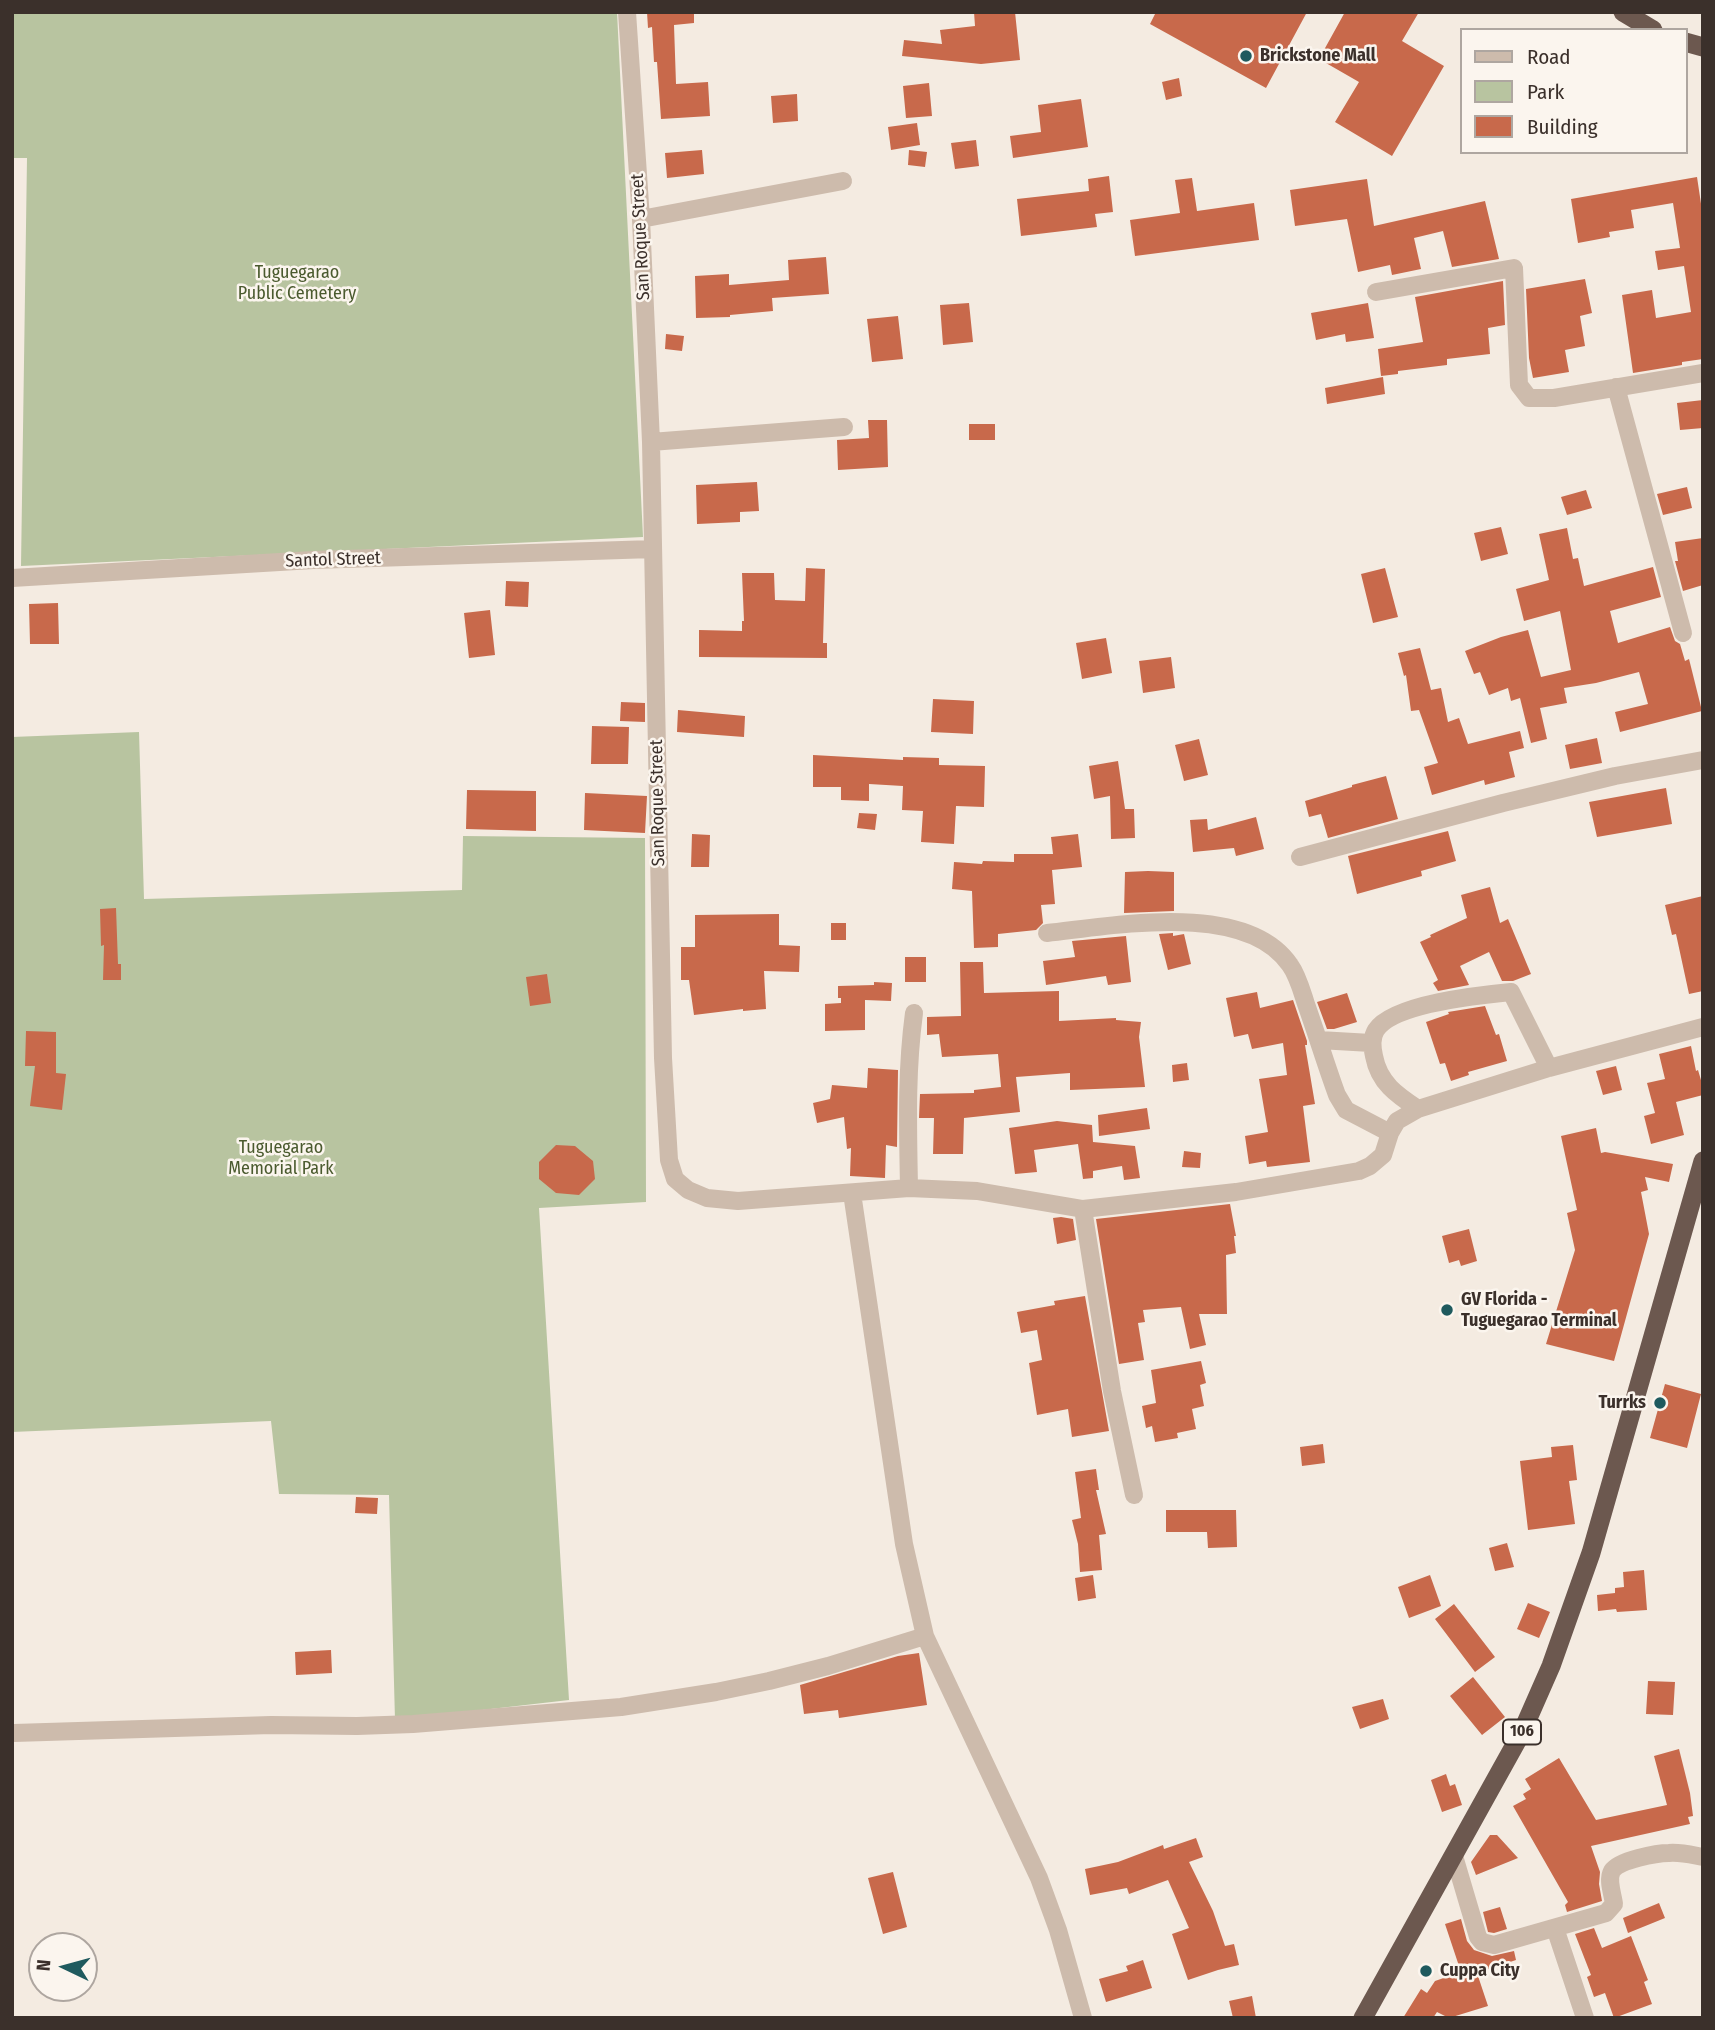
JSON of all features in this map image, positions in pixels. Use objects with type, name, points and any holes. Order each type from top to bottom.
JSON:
[{"type":"highway","points":[[1623,12],[1650,28]]},
{"type":"highway","name":"106","points":[[1363,2018],[1522,1732],[1551,1666],[1591,1553],[1703,1161]]},
{"type":"street","name":"San Roque Street","points":[[627,12],[641,219],[651,442],[663,1058],[669,1160],[675,1179],[688,1190],[707,1198],[738,1201],[909,1188],[977,1191],[1083,1209],[1236,1192],[1359,1171],[1383,1155],[1397,1121],[1418,1109]]},
{"type":"street","points":[[641,219],[843,181]]},
{"type":"street","points":[[1376,292],[1514,268],[1519,385],[1529,398],[1554,398],[1703,373]]},
{"type":"street","points":[[1616,387],[1683,633]]},
{"type":"street","points":[[651,442],[844,427]]},
{"type":"street","name":"Santol Street","points":[[12,578],[313,560],[653,549]]},
{"type":"street","points":[[1300,857],[1615,776],[1703,760]]},
{"type":"street","points":[[1047,933],[1136,923],[1181,922],[1246,932],[1270,944],[1290,964],[1337,1095],[1346,1110],[1390,1133]]},
{"type":"street","points":[[1549,1068],[1511,992],[1441,1002],[1388,1018],[1376,1030],[1371,1043],[1375,1061],[1384,1080],[1395,1094],[1418,1109],[1549,1068],[1703,1027]]},
{"type":"street","points":[[909,1188],[907,1098],[914,1013]]},
{"type":"street","points":[[1319,1040],[1371,1043]]},
{"type":"street","points":[[852,1193],[904,1545],[925,1636],[1039,1878],[1058,1930],[1083,2018]]},
{"type":"street","points":[[1083,1209],[1112,1391],[1134,1494]]},
{"type":"street","points":[[14,1733],[271,1725],[413,1724],[621,1707],[769,1681],[925,1636]]},
{"type":"street","points":[[1454,1856],[1478,1937],[1488,1945],[1606,1913],[1614,1904],[1611,1872],[1625,1862],[1668,1853],[1703,1857]]},
{"type":"street","points":[[1555,1928],[1585,2018]]},
{"type":"green space","name":"Tuguegarao Public Cemetery","points":[[12,12],[617,12],[643,537],[21,566],[27,158],[12,158]]},
{"type":"green space","name":"Tuguegarao Memorial Park","points":[[139,732],[144,899],[462,890],[463,836],[645,838],[646,1202],[539,1208],[569,1700],[395,1720],[389,1495],[279,1494],[271,1421],[12,1432],[12,737]]},
{"type":"building","points":[[647,12],[694,12],[694,23],[674,25],[676,84],[708,82],[710,116],[661,119],[657,62],[654,62],[652,27],[648,28]]},
{"type":"building","points":[[974,12],[1015,12],[1020,60],[981,64],[902,56],[904,40],[942,44],[940,30],[975,26]]},
{"type":"building","name":"Brickstone Mall","points":[[1156,12],[1307,12],[1266,88],[1150,24]]},
{"type":"building","points":[[1345,12],[1419,12],[1402,41],[1444,66],[1392,156],[1335,122],[1359,82],[1319,59]]},
{"type":"building","points":[[1179,78],[1182,96],[1166,100],[1162,82]]},
{"type":"building","points":[[929,83],[932,116],[906,118],[903,86]]},
{"type":"building","points":[[797,94],[798,121],[773,123],[771,96]]},
{"type":"building","points":[[1081,99],[1088,147],[1013,158],[1010,136],[1041,132],[1038,105]]},
{"type":"building","points":[[917,123],[920,145],[891,150],[888,127]]},
{"type":"building","points":[[976,140],[979,166],[955,169],[951,143]]},
{"type":"building","points":[[702,150],[704,174],[667,178],[665,153]]},
{"type":"building","points":[[909,150],[927,152],[925,167],[908,165]]},
{"type":"building","points":[[1109,176],[1113,212],[1095,214],[1097,227],[1021,236],[1017,199],[1089,191],[1088,179]]},
{"type":"building","points":[[1697,177],[1703,217],[1703,359],[1633,373],[1622,295],[1652,290],[1656,318],[1691,312],[1684,266],[1658,270],[1655,251],[1680,248],[1673,203],[1631,210],[1634,228],[1609,232],[1610,237],[1578,243],[1571,199]]},
{"type":"building","points":[[1192,178],[1197,211],[1254,203],[1259,240],[1135,256],[1130,220],[1180,213],[1175,180]]},
{"type":"building","points":[[1367,179],[1374,226],[1485,201],[1499,259],[1452,267],[1443,231],[1414,238],[1421,269],[1392,275],[1390,265],[1358,272],[1347,219],[1295,226],[1290,190]]},
{"type":"building","points":[[826,257],[829,294],[772,298],[773,311],[696,318],[695,276],[729,274],[729,285],[789,280],[788,260]]},
{"type":"building","points":[[1585,279],[1592,313],[1580,316],[1585,346],[1565,350],[1569,372],[1533,378],[1529,358],[1526,289]]},
{"type":"building","points":[[1503,281],[1505,325],[1488,328],[1490,354],[1447,359],[1447,365],[1398,371],[1398,374],[1381,376],[1378,349],[1423,342],[1415,297]]},
{"type":"building","points":[[969,303],[973,342],[943,345],[940,305]]},
{"type":"building","points":[[1368,303],[1374,338],[1346,342],[1345,334],[1316,340],[1311,313]]},
{"type":"building","points":[[898,316],[903,359],[872,362],[867,319]]},
{"type":"building","points":[[666,334],[684,336],[682,351],[665,349]]},
{"type":"building","points":[[1383,377],[1385,394],[1327,404],[1325,388]]},
{"type":"building","points":[[1703,400],[1703,428],[1680,430],[1677,403]]},
{"type":"building","points":[[868,420],[887,420],[888,467],[838,470],[837,440],[869,438]]},
{"type":"building","points":[[969,424],[995,424],[995,440],[969,440]]},
{"type":"building","points":[[757,482],[759,511],[740,512],[740,522],[697,524],[696,485]]},
{"type":"building","points":[[1687,487],[1692,508],[1663,515],[1657,494]]},
{"type":"building","points":[[1586,490],[1592,508],[1567,515],[1561,497]]},
{"type":"building","points":[[1501,527],[1508,554],[1481,561],[1474,533]]},
{"type":"building","points":[[1567,528],[1573,559],[1578,558],[1584,586],[1653,567],[1661,597],[1610,611],[1618,643],[1670,627],[1675,641],[1680,644],[1685,661],[1689,659],[1702,711],[1620,732],[1615,712],[1648,704],[1639,672],[1564,688],[1567,703],[1540,708],[1547,739],[1531,743],[1520,698],[1511,701],[1508,688],[1489,695],[1480,672],[1474,674],[1465,651],[1501,637],[1528,630],[1541,677],[1571,670],[1560,611],[1524,621],[1516,589],[1549,580],[1539,534]]},
{"type":"building","points":[[1703,538],[1703,585],[1683,591],[1675,561],[1678,561],[1675,542]]},
{"type":"building","points":[[806,568],[825,569],[823,643],[827,643],[827,658],[699,657],[699,630],[742,631],[742,573],[774,573],[775,600],[805,601]]},
{"type":"building","points":[[1385,568],[1398,617],[1373,623],[1361,574]]},
{"type":"building","points":[[506,581],[529,582],[528,607],[505,606]]},
{"type":"building","points":[[58,603],[59,644],[30,644],[29,604]]},
{"type":"building","points":[[490,610],[495,655],[469,658],[464,613]]},
{"type":"building","points":[[1106,638],[1112,673],[1082,679],[1076,643]]},
{"type":"building","points":[[1420,648],[1431,690],[1441,688],[1448,722],[1459,718],[1468,744],[1520,731],[1524,748],[1509,752],[1515,777],[1485,785],[1484,780],[1432,795],[1424,767],[1438,763],[1419,710],[1411,711],[1406,675],[1404,676],[1398,653]]},
{"type":"building","points":[[1171,657],[1175,688],[1143,693],[1139,661]]},
{"type":"building","points":[[933,699],[974,701],[973,734],[931,732]]},
{"type":"building","points":[[621,702],[645,703],[645,722],[620,721]]},
{"type":"building","points":[[678,710],[745,716],[744,737],[677,732]]},
{"type":"building","points":[[592,726],[629,727],[628,764],[591,764]]},
{"type":"building","points":[[1597,738],[1602,763],[1570,769],[1565,745]]},
{"type":"building","points":[[1199,739],[1208,775],[1184,781],[1175,745]]},
{"type":"building","points":[[813,755],[903,760],[903,757],[939,758],[939,765],[985,766],[984,807],[956,806],[954,844],[921,842],[923,811],[902,810],[903,786],[869,784],[869,801],[841,800],[841,787],[813,787]]},
{"type":"building","points":[[1118,761],[1125,809],[1134,809],[1135,838],[1111,839],[1110,796],[1094,799],[1089,766]]},
{"type":"building","points":[[1386,776],[1398,819],[1328,838],[1321,814],[1309,817],[1305,801]]},
{"type":"building","points":[[1666,788],[1672,824],[1597,837],[1589,802]]},
{"type":"building","points":[[467,790],[536,791],[536,831],[466,829]]},
{"type":"building","points":[[585,793],[647,796],[645,833],[584,830]]},
{"type":"building","points":[[859,813],[877,814],[875,830],[857,828]]},
{"type":"building","points":[[1256,817],[1264,849],[1236,856],[1234,848],[1193,852],[1190,820],[1207,819],[1208,830]]},
{"type":"building","points":[[1448,831],[1456,861],[1421,871],[1422,876],[1357,894],[1348,856]]},
{"type":"building","points":[[692,834],[710,835],[709,867],[691,867]]},
{"type":"building","points":[[1078,834],[1082,867],[1052,870],[1055,904],[1041,905],[1043,923],[1036,930],[998,934],[998,947],[974,948],[972,891],[952,889],[954,862],[1014,862],[1014,854],[1053,854],[1051,837]]},
{"type":"building","points":[[1125,872],[1174,872],[1174,911],[1124,913]]},
{"type":"building","points":[[1490,887],[1500,923],[1508,919],[1531,974],[1513,981],[1502,981],[1489,952],[1460,966],[1469,985],[1438,991],[1433,983],[1438,980],[1420,942],[1467,918],[1461,895]]},
{"type":"building","points":[[1703,896],[1703,991],[1689,994],[1676,934],[1672,935],[1665,905]]},
{"type":"building","points":[[116,908],[121,980],[103,980],[104,945],[101,946],[100,909]]},
{"type":"building","points":[[779,914],[779,945],[800,946],[799,972],[764,971],[766,1009],[694,1015],[689,980],[681,980],[681,947],[695,947],[695,915]]},
{"type":"building","points":[[831,923],[846,923],[846,940],[831,940]]},
{"type":"building","points":[[1173,933],[1173,936],[1184,934],[1191,964],[1168,970],[1159,934]]},
{"type":"building","points":[[1126,936],[1131,982],[1108,985],[1106,976],[1046,985],[1043,961],[1075,957],[1072,941]]},
{"type":"building","points":[[905,957],[926,957],[926,982],[905,982]]},
{"type":"building","points":[[960,962],[983,962],[984,993],[1059,991],[1059,1021],[1116,1018],[1141,1022],[1139,1037],[1145,1087],[1070,1090],[1070,1073],[1016,1077],[1020,1112],[964,1118],[963,1154],[933,1154],[934,1118],[919,1118],[920,1094],[974,1093],[974,1090],[1001,1087],[998,1054],[942,1057],[939,1034],[927,1035],[927,1017],[961,1016]]},
{"type":"building","points":[[547,974],[551,1003],[530,1006],[526,977]]},
{"type":"building","points":[[874,982],[892,983],[891,1001],[865,1000],[865,1030],[825,1031],[825,1004],[841,1003],[838,986],[874,985]]},
{"type":"building","points":[[1257,992],[1260,1008],[1293,1000],[1307,1041],[1305,1045],[1315,1104],[1303,1106],[1310,1162],[1267,1167],[1266,1161],[1249,1164],[1245,1136],[1268,1132],[1259,1079],[1287,1075],[1283,1043],[1252,1049],[1248,1034],[1234,1037],[1226,998]]},
{"type":"building","points":[[1347,993],[1357,1022],[1327,1029],[1317,1002]]},
{"type":"building","points":[[1485,1006],[1496,1035],[1499,1034],[1507,1061],[1468,1072],[1469,1075],[1451,1081],[1445,1063],[1440,1064],[1426,1022],[1449,1014],[1448,1012]]},
{"type":"building","points":[[26,1031],[56,1032],[56,1073],[66,1074],[62,1110],[30,1106],[35,1066],[25,1066]]},
{"type":"building","points":[[1691,1046],[1703,1095],[1676,1102],[1684,1135],[1651,1144],[1644,1116],[1655,1113],[1647,1083],[1665,1079],[1659,1054]]},
{"type":"building","points":[[1187,1063],[1189,1080],[1173,1082],[1172,1065]]},
{"type":"building","points":[[1616,1066],[1622,1090],[1603,1095],[1596,1071]]},
{"type":"building","points":[[868,1068],[898,1070],[897,1147],[886,1145],[885,1178],[850,1176],[851,1148],[847,1149],[844,1117],[817,1123],[813,1103],[830,1099],[832,1085],[867,1088]]},
{"type":"building","points":[[1147,1108],[1150,1129],[1099,1136],[1098,1115]]},
{"type":"building","points":[[1057,1121],[1092,1125],[1093,1142],[1135,1146],[1140,1178],[1124,1180],[1122,1166],[1093,1171],[1093,1178],[1083,1179],[1078,1144],[1034,1150],[1037,1172],[1015,1174],[1009,1128]]},
{"type":"building","points":[[1596,1128],[1601,1153],[1673,1164],[1669,1182],[1645,1177],[1648,1190],[1641,1192],[1649,1234],[1614,1361],[1546,1344],[1575,1250],[1567,1213],[1577,1210],[1561,1136]]},
{"type":"building","points":[[556,1145],[575,1146],[593,1161],[595,1179],[579,1195],[556,1193],[539,1179],[539,1162]]},
{"type":"building","points":[[1184,1151],[1201,1153],[1200,1168],[1182,1167]]},
{"type":"building","points":[[1230,1204],[1236,1253],[1226,1255],[1227,1314],[1199,1314],[1206,1345],[1190,1349],[1181,1307],[1143,1310],[1145,1322],[1138,1323],[1144,1360],[1119,1364],[1096,1219]]},
{"type":"building","points":[[1053,1218],[1073,1219],[1076,1240],[1057,1244]]},
{"type":"building","points":[[1469,1229],[1477,1261],[1461,1266],[1459,1260],[1449,1263],[1442,1236]]},
{"type":"building","points":[[1085,1296],[1109,1431],[1072,1437],[1068,1409],[1037,1415],[1029,1363],[1042,1360],[1037,1330],[1021,1333],[1017,1312],[1055,1305],[1054,1301]]},
{"type":"building","points":[[1201,1361],[1206,1383],[1200,1385],[1204,1406],[1192,1409],[1196,1429],[1177,1433],[1178,1438],[1155,1442],[1152,1426],[1146,1428],[1142,1406],[1156,1403],[1151,1370]]},
{"type":"building","points":[[1665,1384],[1701,1394],[1687,1448],[1650,1438]]},
{"type":"building","points":[[1323,1444],[1325,1463],[1302,1466],[1300,1447]]},
{"type":"building","points":[[1573,1445],[1577,1480],[1569,1481],[1575,1524],[1528,1530],[1520,1461],[1552,1457],[1551,1447]]},
{"type":"building","points":[[1096,1469],[1099,1490],[1096,1490],[1106,1534],[1099,1535],[1102,1570],[1080,1572],[1078,1544],[1072,1520],[1081,1518],[1075,1472]]},
{"type":"building","points":[[356,1497],[378,1498],[377,1514],[355,1513]]},
{"type":"building","points":[[1166,1510],[1236,1510],[1237,1547],[1208,1548],[1207,1532],[1166,1532]]},
{"type":"building","points":[[1507,1543],[1514,1567],[1495,1571],[1489,1548]]},
{"type":"building","points":[[1644,1570],[1647,1610],[1598,1611],[1597,1595],[1615,1593],[1615,1588],[1624,1587],[1623,1572]]},
{"type":"building","points":[[1093,1575],[1096,1598],[1078,1601],[1075,1578]]},
{"type":"building","points":[[1430,1575],[1441,1606],[1409,1618],[1398,1587]]},
{"type":"building","points":[[1528,1603],[1550,1612],[1539,1638],[1517,1629]]},
{"type":"building","points":[[1454,1604],[1495,1657],[1475,1672],[1435,1619]]},
{"type":"building","points":[[331,1650],[332,1673],[296,1675],[295,1652]]},
{"type":"building","points":[[919,1653],[927,1705],[839,1718],[838,1710],[804,1714],[800,1685],[898,1656]]},
{"type":"building","points":[[1473,1677],[1505,1717],[1482,1735],[1450,1696]]},
{"type":"building","points":[[1648,1681],[1675,1682],[1673,1715],[1646,1714]]},
{"type":"building","points":[[1383,1699],[1389,1719],[1360,1729],[1352,1707]]},
{"type":"building","points":[[1679,1749],[1690,1793],[1693,1816],[1688,1817],[1690,1824],[1591,1846],[1600,1872],[1602,1901],[1567,1912],[1565,1905],[1568,1902],[1513,1806],[1526,1799],[1523,1794],[1531,1789],[1525,1779],[1559,1758],[1596,1820],[1667,1805],[1654,1756]]},
{"type":"building","points":[[1446,1774],[1450,1786],[1455,1784],[1462,1805],[1442,1812],[1431,1780]]},
{"type":"building","points":[[1490,1835],[1497,1835],[1518,1858],[1476,1875],[1471,1862]]},
{"type":"building","points":[[1196,1838],[1203,1857],[1189,1862],[1213,1911],[1225,1946],[1234,1944],[1239,1965],[1188,1980],[1172,1934],[1189,1928],[1168,1880],[1129,1894],[1127,1888],[1090,1895],[1085,1869],[1118,1862],[1163,1845],[1164,1849]]},
{"type":"building","points":[[893,1872],[907,1927],[883,1934],[868,1878]]},
{"type":"building","points":[[1659,1903],[1665,1918],[1628,1933],[1623,1918]]},
{"type":"building","points":[[1500,1907],[1507,1929],[1488,1932],[1483,1912]]},
{"type":"building","points":[[1461,1919],[1467,1941],[1474,1950],[1492,1956],[1514,1951],[1516,1960],[1477,1973],[1488,2006],[1449,2018],[1437,2012],[1433,2018],[1403,2018],[1421,1989],[1427,1993],[1435,1981],[1461,1972],[1445,1924]]},
{"type":"building","points":[[1594,1928],[1602,1948],[1631,1936],[1648,1980],[1644,1982],[1652,2004],[1614,2018],[1605,1993],[1594,1997],[1587,1977],[1591,1975],[1575,1934]]},
{"type":"building","points":[[1143,1960],[1152,1988],[1106,2002],[1099,1979],[1128,1971],[1126,1966]]},
{"type":"building","points":[[1252,1996],[1256,2018],[1233,2018],[1229,2001]]},
{"type":"place","name":"Brickstone Mall","points":[[1246,56]]},
{"type":"place","name":"GV Florida - Tuguegarao Terminal","points":[[1447,1310]]},
{"type":"place","name":"Turrks","points":[[1660,1403]]},
{"type":"place","name":"Cuppa City","points":[[1426,1971]]}]
